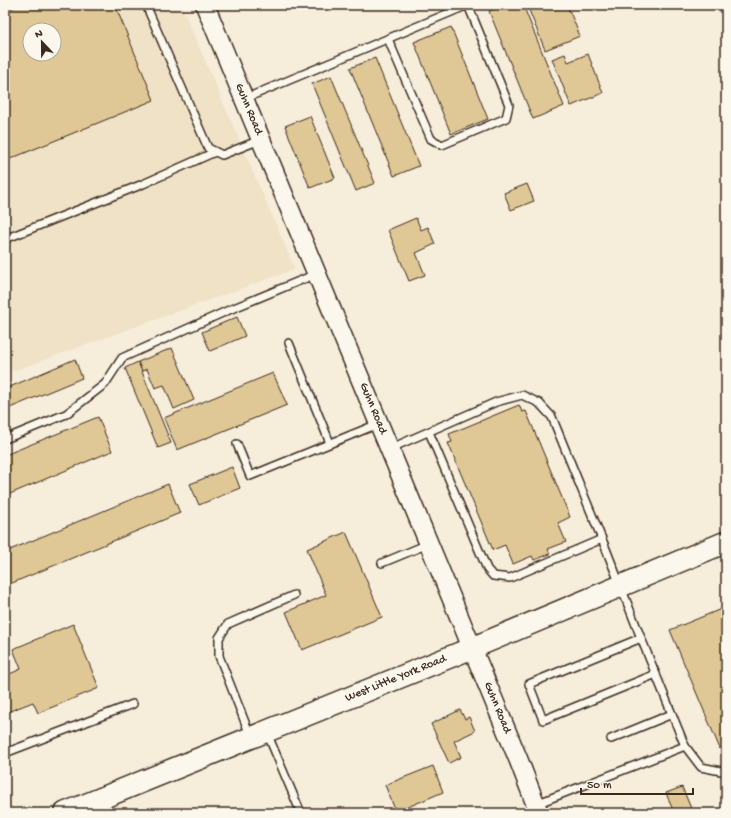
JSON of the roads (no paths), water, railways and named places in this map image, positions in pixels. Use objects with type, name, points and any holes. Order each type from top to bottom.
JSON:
[{"type":"main road","name":"West Little York Road","points":[[73,812],[726,542]]},
{"type":"street","name":"Guhn Road","points":[[204,5],[429,544],[537,809]]},
{"type":"lane","points":[[146,5],[208,148],[222,155],[260,140]]},
{"type":"lane","points":[[244,99],[468,5],[509,105],[506,118],[442,146],[431,139],[388,39]]},
{"type":"lane","points":[[5,239],[143,184],[215,152]]},
{"type":"lane","points":[[5,439],[66,414],[105,384],[122,358],[229,310],[316,274]]},
{"type":"lane","points":[[289,343],[330,443]]},
{"type":"lane","points":[[389,449],[496,402],[522,395],[539,403],[552,417],[685,746],[701,767],[722,771],[726,769]]},
{"type":"lane","points":[[237,444],[250,476],[379,424]]},
{"type":"lane","points":[[429,432],[487,569],[493,576],[510,578],[602,539]]},
{"type":"lane","points":[[382,563],[429,544]]},
{"type":"lane","points":[[294,595],[228,624],[219,638],[219,656],[301,813]]},
{"type":"lane","points":[[641,638],[529,684],[543,720],[656,674]]},
{"type":"lane","points":[[5,753],[133,704]]},
{"type":"lane","points":[[611,739],[672,714]]},
{"type":"lane","points":[[537,809],[685,746]]}]
